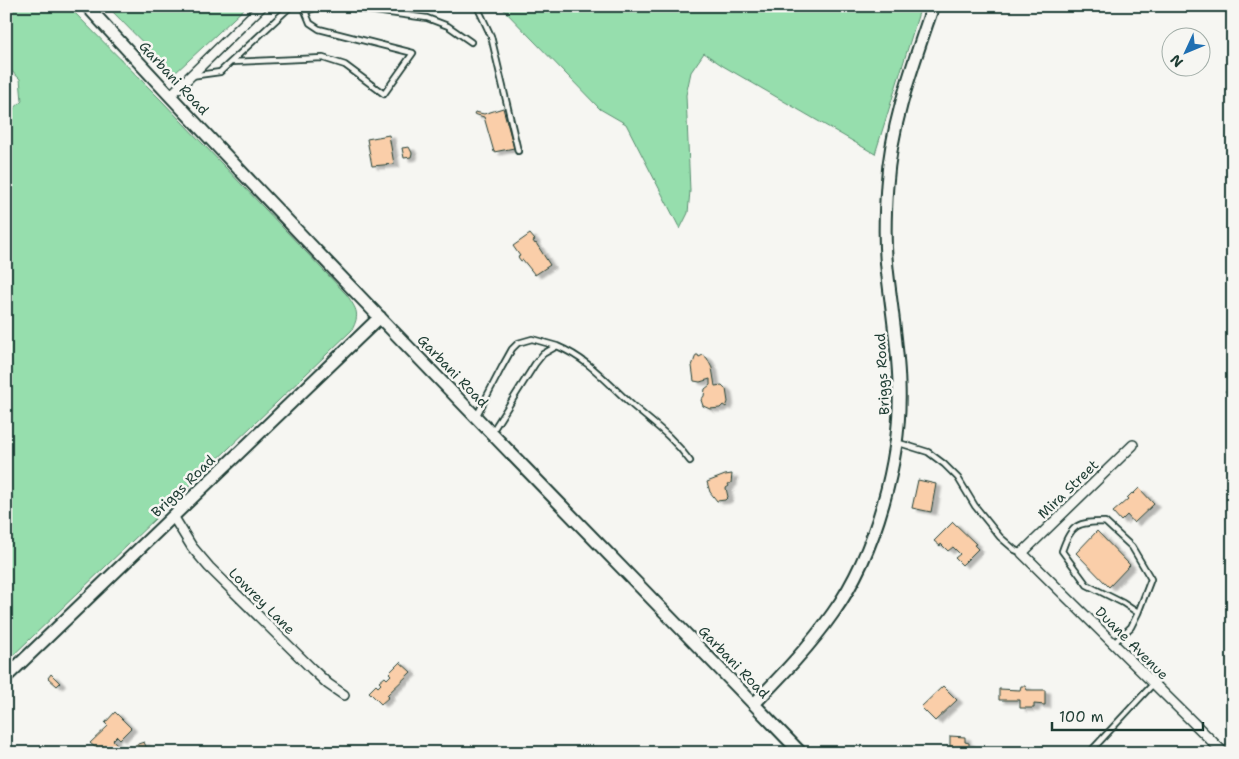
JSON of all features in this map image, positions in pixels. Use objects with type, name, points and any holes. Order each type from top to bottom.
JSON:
[{"type":"street","name":"Garbani Road","points":[[87,6],[380,317],[801,753]]},
{"type":"street","points":[[170,96],[262,6]]},
{"type":"street","name":"Briggs Road","points":[[754,704],[812,641],[834,611],[856,573],[872,535],[894,463],[899,421],[899,384],[887,266],[887,185],[890,152],[897,119],[933,6]]},
{"type":"street","name":"Briggs Road","points":[[6,677],[380,317]]},
{"type":"street","name":"Mira Street","points":[[1022,553],[1133,445]]},
{"type":"street","name":"Lowrey Lane","points":[[173,516],[192,547],[209,567],[312,669],[328,684],[344,695]]},
{"type":"street","name":"Duane Avenue","points":[[1022,553],[1224,753]]},
{"type":"lane","points":[[190,76],[220,72],[290,6]]},
{"type":"lane","points":[[232,62],[324,58],[345,65],[384,94],[412,53],[319,28],[310,23],[303,6]]},
{"type":"lane","points":[[306,11],[318,7],[338,6],[427,18],[448,26],[471,42]]},
{"type":"lane","points":[[477,6],[491,36],[518,152]]},
{"type":"lane","points":[[476,417],[512,349],[518,343],[532,339],[572,352],[585,361],[631,404],[675,441],[690,461]]},
{"type":"lane","points":[[492,433],[535,364],[543,354],[557,346]]},
{"type":"lane","points":[[896,442],[928,452],[944,464],[958,478],[974,506],[1000,537],[1015,550],[1022,553]]},
{"type":"lane","points":[[1113,644],[1131,627],[1138,613],[1151,579],[1132,547],[1105,522],[1086,522],[1068,533],[1062,551],[1087,586],[1123,603],[1138,613]]},
{"type":"lane","points":[[1089,753],[1154,684]]},
{"type":"green space","points":[[6,6],[68,6],[162,101],[347,295],[355,308],[357,316],[352,330],[6,662],[6,116],[22,101],[20,79],[6,66]]},
{"type":"green space","points":[[107,6],[247,6],[174,74]]},
{"type":"green space","points":[[500,6],[921,6],[875,154],[723,66],[704,53],[691,72],[686,95],[690,191],[688,213],[680,229],[626,124],[600,109]]},
{"type":"building","points":[[503,108],[514,148],[494,152],[484,117],[474,114],[475,112],[484,114]]},
{"type":"building","points":[[389,135],[394,164],[372,166],[367,139]]},
{"type":"building","points":[[409,147],[412,153],[411,157],[404,158],[402,148]]},
{"type":"building","points":[[530,234],[550,265],[535,275],[523,260],[521,261],[513,246]]},
{"type":"building","points":[[696,355],[699,357],[703,355],[707,358],[712,368],[715,386],[722,385],[726,389],[728,402],[726,407],[723,405],[720,408],[710,409],[703,406],[701,400],[705,389],[710,385],[710,379],[700,382],[694,381],[692,366]]},
{"type":"building","points":[[1233,384],[1233,400],[1225,391]]},
{"type":"building","points":[[732,474],[731,483],[726,488],[728,497],[725,500],[717,501],[710,492],[707,482]]},
{"type":"building","points":[[918,480],[936,484],[931,512],[912,508]]},
{"type":"building","points":[[1139,488],[1154,504],[1134,523],[1127,515],[1121,521],[1113,512]]},
{"type":"building","points":[[953,522],[976,544],[974,545],[978,549],[962,565],[955,558],[960,554],[953,547],[948,551],[941,544],[940,546],[934,541]]},
{"type":"building","points":[[1097,531],[1130,565],[1109,587],[1076,553]]},
{"type":"building","points":[[400,662],[411,672],[387,695],[389,697],[381,704],[369,692],[376,685],[378,687],[381,684],[379,682],[385,677],[387,679],[391,675],[389,673]]},
{"type":"building","points":[[51,674],[60,683],[57,686],[48,678]]},
{"type":"building","points":[[943,686],[957,700],[935,721],[921,707]]},
{"type":"building","points":[[1021,686],[1025,686],[1027,690],[1045,690],[1045,705],[1034,704],[1034,708],[1020,708],[1020,700],[999,700],[999,689],[1020,690]]},
{"type":"building","points":[[115,712],[131,728],[120,739],[117,736],[113,740],[125,753],[95,753],[97,749],[90,743],[108,726],[105,723]]},
{"type":"building","points":[[950,736],[965,737],[965,742],[969,743],[969,753],[950,753]]},
{"type":"building","points":[[144,742],[148,751],[139,753],[135,745]]}]
